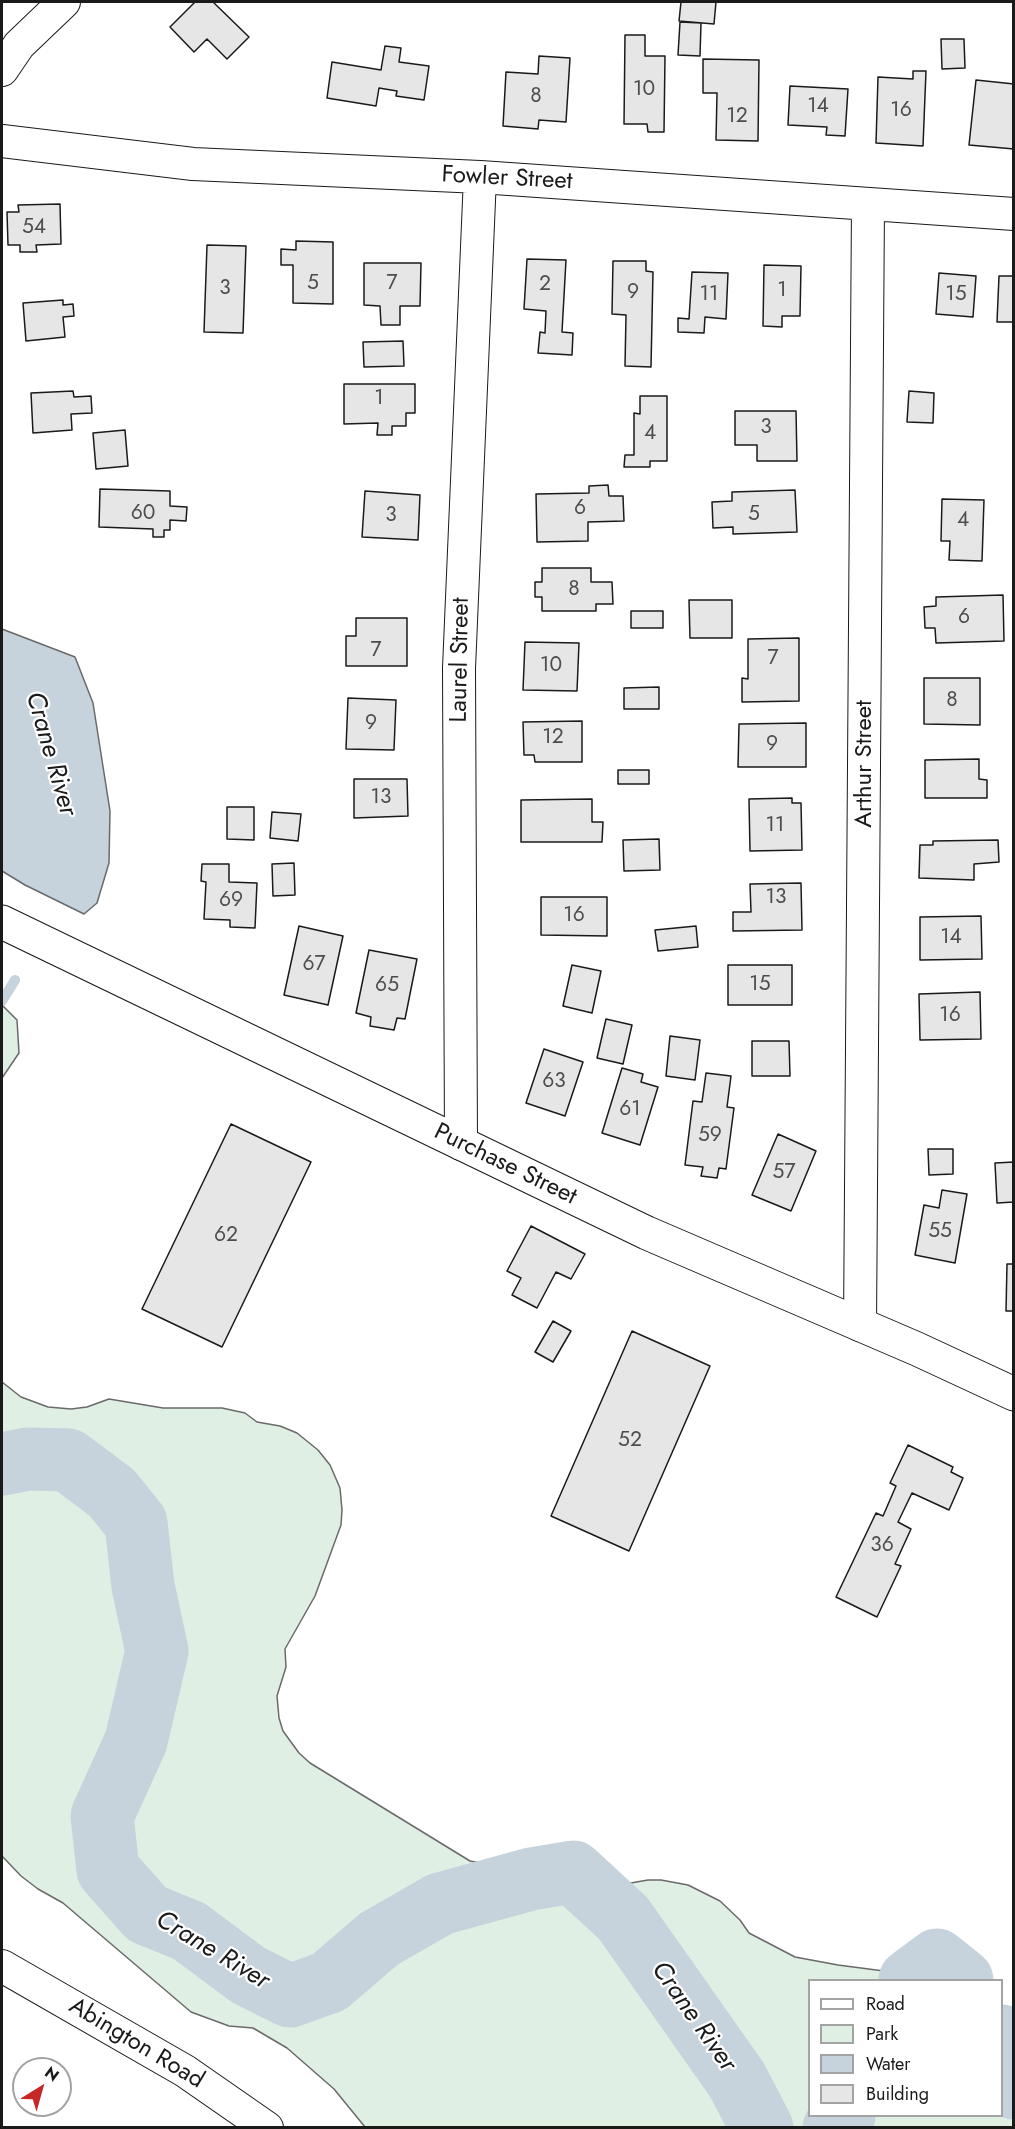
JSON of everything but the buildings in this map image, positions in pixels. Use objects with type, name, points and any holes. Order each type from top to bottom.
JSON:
[{"type":"street","points":[[2,70],[19,45],[64,2]]},
{"type":"street","name":"Fowler Street","points":[[2,141],[193,164],[480,177],[1014,214]]},
{"type":"street","name":"Laurel Street","points":[[461,1144],[459,668],[480,177]]},
{"type":"street","name":"Arthur Street","points":[[860,1325],[868,204]]},
{"type":"street","name":"Purchase Street","points":[[2,922],[647,1233],[1014,1394]]},
{"type":"street","name":"Abington Road","points":[[2,1966],[185,2071],[267,2127]]},
{"type":"green space","points":[[2,1005],[17,1020],[19,1053],[2,1078]]},
{"type":"green space","points":[[2,1382],[21,1397],[48,1407],[71,1409],[87,1407],[109,1399],[163,1408],[222,1408],[245,1413],[257,1422],[280,1426],[297,1433],[318,1450],[330,1465],[340,1488],[341,1525],[315,1596],[285,1649],[286,1667],[277,1696],[283,1731],[299,1753],[310,1763],[470,1861],[507,1868],[569,1863],[608,1890],[648,1880],[688,1885],[720,1901],[740,1920],[749,1933],[795,1957],[922,1976],[928,1979],[808,1979],[808,2117],[1003,2117],[1003,2062],[1013,2071],[1013,2127],[365,2127],[334,2089],[287,2048],[253,2028],[229,2026],[191,2012],[63,1903],[21,1876],[2,1856]]},
{"type":"water","points":[[2,629],[75,657],[93,703],[110,811],[109,863],[97,903],[84,914],[2,871]]},
{"type":"waterway","name":"Crane River","points":[[2,1001],[15,980]]},
{"type":"waterway","name":"Crane River","points":[[2,1464],[28,1459],[68,1460],[112,1493],[136,1523],[143,1586],[157,1651],[136,1741],[102,1816],[108,1870],[147,1914],[189,1931],[248,1975],[290,1996],[329,1982],[379,1939],[440,1904],[531,1879],[573,1872],[623,1918],[737,2080],[762,2128]]},
{"type":"waterway","name":"Crane River","points":[[911,1979],[937,1960],[961,1979]]},
{"type":"waterway","name":"Crane River","points":[[1003,2040],[1014,2088]]},
{"type":"waterway","name":"Crane River","points":[[834,2128],[843,2117]]}]
